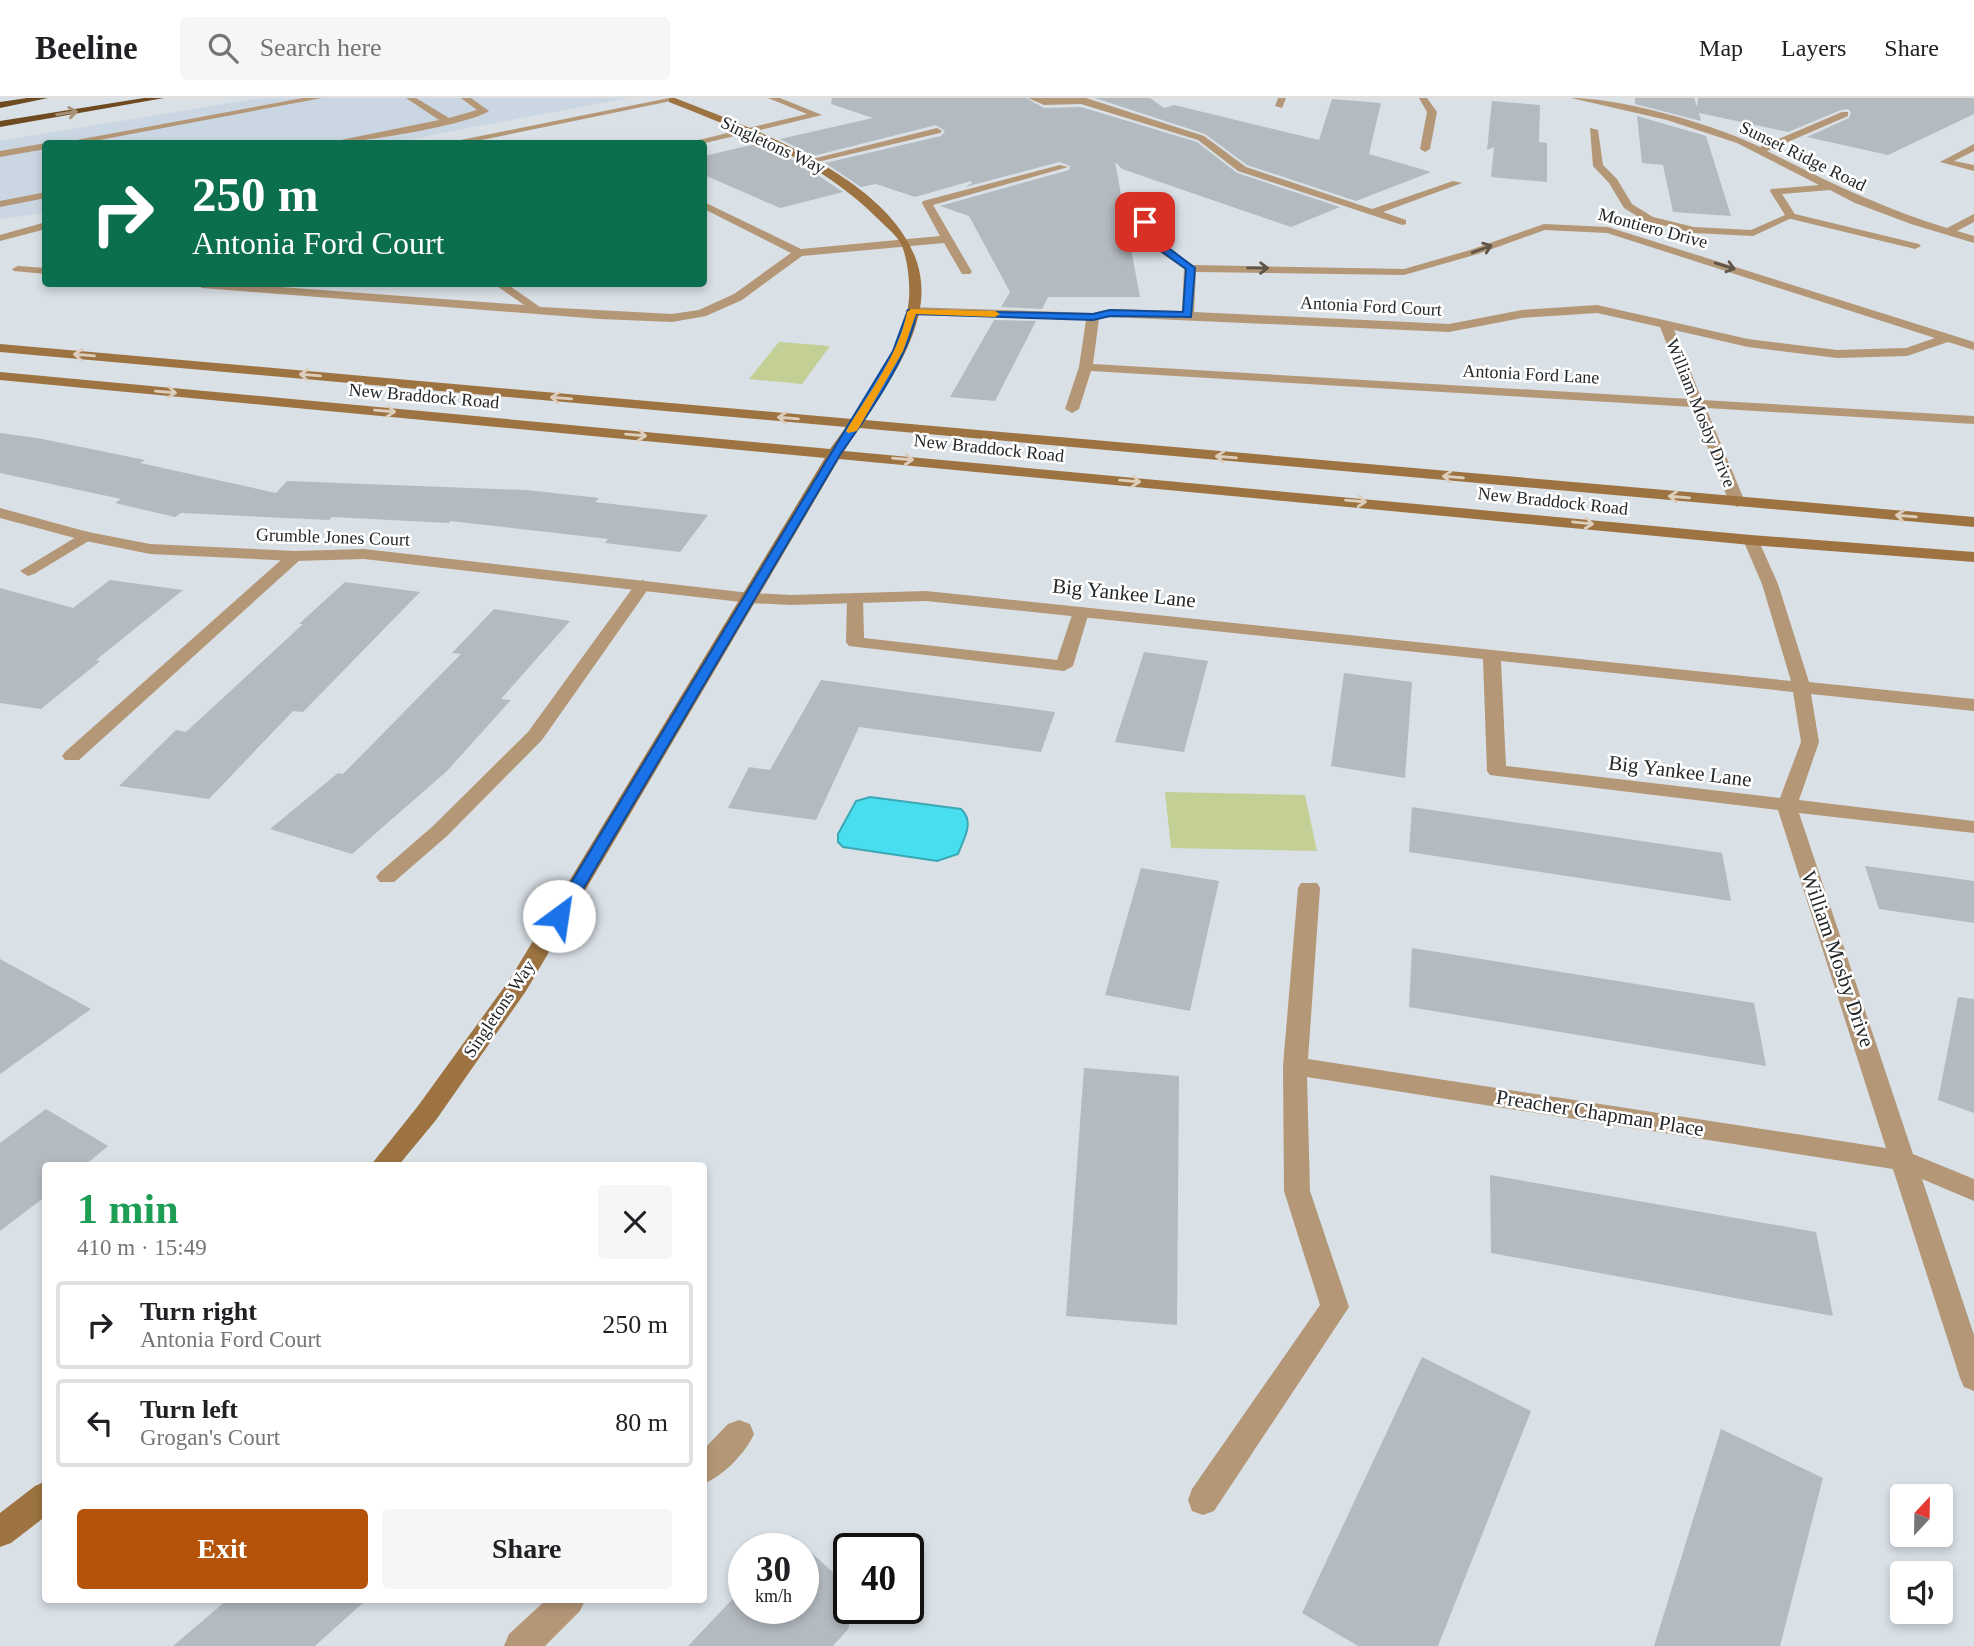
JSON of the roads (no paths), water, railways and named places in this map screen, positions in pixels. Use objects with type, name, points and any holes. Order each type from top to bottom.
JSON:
[{"type":"highway","points":[[0,105],[44,98]]},
{"type":"highway","points":[[0,124],[160,98]]},
{"type":"main road","name":"Singletons Way","points":[[386,1162],[427,1113],[518,985],[835,453],[856,424],[898,351],[909,326],[915,301],[906,243],[863,195],[813,160],[674,99]]},
{"type":"main road","name":"New Braddock Road","points":[[0,348],[1974,522]]},
{"type":"main road","name":"New Braddock Road","points":[[0,376],[1751,540],[1974,557]]},
{"type":"main road","points":[[0,1532],[42,1499]]},
{"type":"street","points":[[82,140],[318,98]]},
{"type":"street","points":[[410,98],[448,121]]},
{"type":"street","points":[[468,99],[485,98]]},
{"type":"street","points":[[705,140],[817,115],[772,98]]},
{"type":"street","points":[[1032,98],[1044,102],[1082,99],[1201,138],[1242,169],[1402,222]]},
{"type":"street","points":[[1423,98],[1432,112],[1425,149]]},
{"type":"street","name":"Sunset Ridge Road","points":[[1576,98],[1670,118],[1761,150],[1831,187],[1893,214],[1974,240]]},
{"type":"street","points":[[346,140],[448,121],[484,111],[468,99]]},
{"type":"street","points":[[465,140],[674,99]]},
{"type":"street","points":[[1761,150],[1845,114]]},
{"type":"street","points":[[1593,130],[1598,166],[1613,181],[1628,206],[1649,219],[1694,230],[1753,233],[1791,216],[1915,246]]},
{"type":"street","points":[[813,160],[937,131]]},
{"type":"street","points":[[127,132],[137,140]]},
{"type":"street","points":[[0,154],[42,147]]},
{"type":"street","points":[[1974,147],[1945,162],[1974,168]]},
{"type":"street","points":[[967,272],[927,203],[1063,167]]},
{"type":"street","points":[[1373,212],[1457,183]]},
{"type":"street","points":[[1791,216],[1775,191],[1831,187]]},
{"type":"street","points":[[0,204],[42,196]]},
{"type":"street","points":[[1130,203],[1160,240],[1161,247],[1190,268],[1188,315]]},
{"type":"street","points":[[707,207],[799,253]]},
{"type":"street","points":[[1947,233],[1974,217]]},
{"type":"street","points":[[0,238],[42,226]]},
{"type":"street","name":"Montiero Drive","points":[[1190,268],[1404,272],[1474,253],[1544,227],[1608,230],[1974,346]]},
{"type":"street","points":[[242,287],[639,318],[672,318],[702,313],[738,298],[799,253],[950,239]]},
{"type":"street","points":[[18,269],[42,271]]},
{"type":"street","points":[[503,287],[535,309]]},
{"type":"street","name":"Antonia Ford Court","points":[[911,312],[1093,317],[1110,313],[1188,315],[1449,328],[1522,314],[1597,309],[1748,343],[1837,354],[1907,352],[1947,338]]},
{"type":"street","points":[[1072,410],[1086,368],[1093,317]]},
{"type":"street","name":"William Mosby Drive","points":[[1665,324],[1737,502]]},
{"type":"street","name":"Antonia Ford Lane","points":[[1086,368],[1974,420]]},
{"type":"street","name":"Grumble Jones Court","points":[[0,513],[86,537],[150,549],[295,556],[364,554],[750,597]]},
{"type":"street","points":[[28,571],[86,537]]},
{"type":"street","points":[[1751,540],[1770,584],[1801,685],[1810,742],[1787,807]]},
{"type":"street","points":[[72,756],[295,556]]},
{"type":"street","points":[[387,877],[440,831],[536,736],[643,585]]},
{"type":"street","name":"Big Yankee Lane","points":[[750,597],[791,600],[926,596],[1974,705]]},
{"type":"street","points":[[855,598],[855,642],[1064,666],[1081,612]]},
{"type":"street","name":"Big Yankee Lane","points":[[1492,654],[1497,771],[1974,827]]},
{"type":"street","name":"William Mosby Drive","points":[[1787,807],[1974,1378]]},
{"type":"street","points":[[1203,1500],[1335,1307],[1297,1191],[1295,1066],[1309,888]]},
{"type":"street","name":"Preacher Chapman Place","points":[[1295,1066],[1905,1161],[1974,1190]]},
{"type":"street","points":[[707,1466],[739,1434]]},
{"type":"street","points":[[521,1646],[566,1603]]},
{"type":"water","points":[[870,797],[961,809],[968,825],[958,854],[937,861],[843,847],[838,842],[838,834],[856,801]]}]
